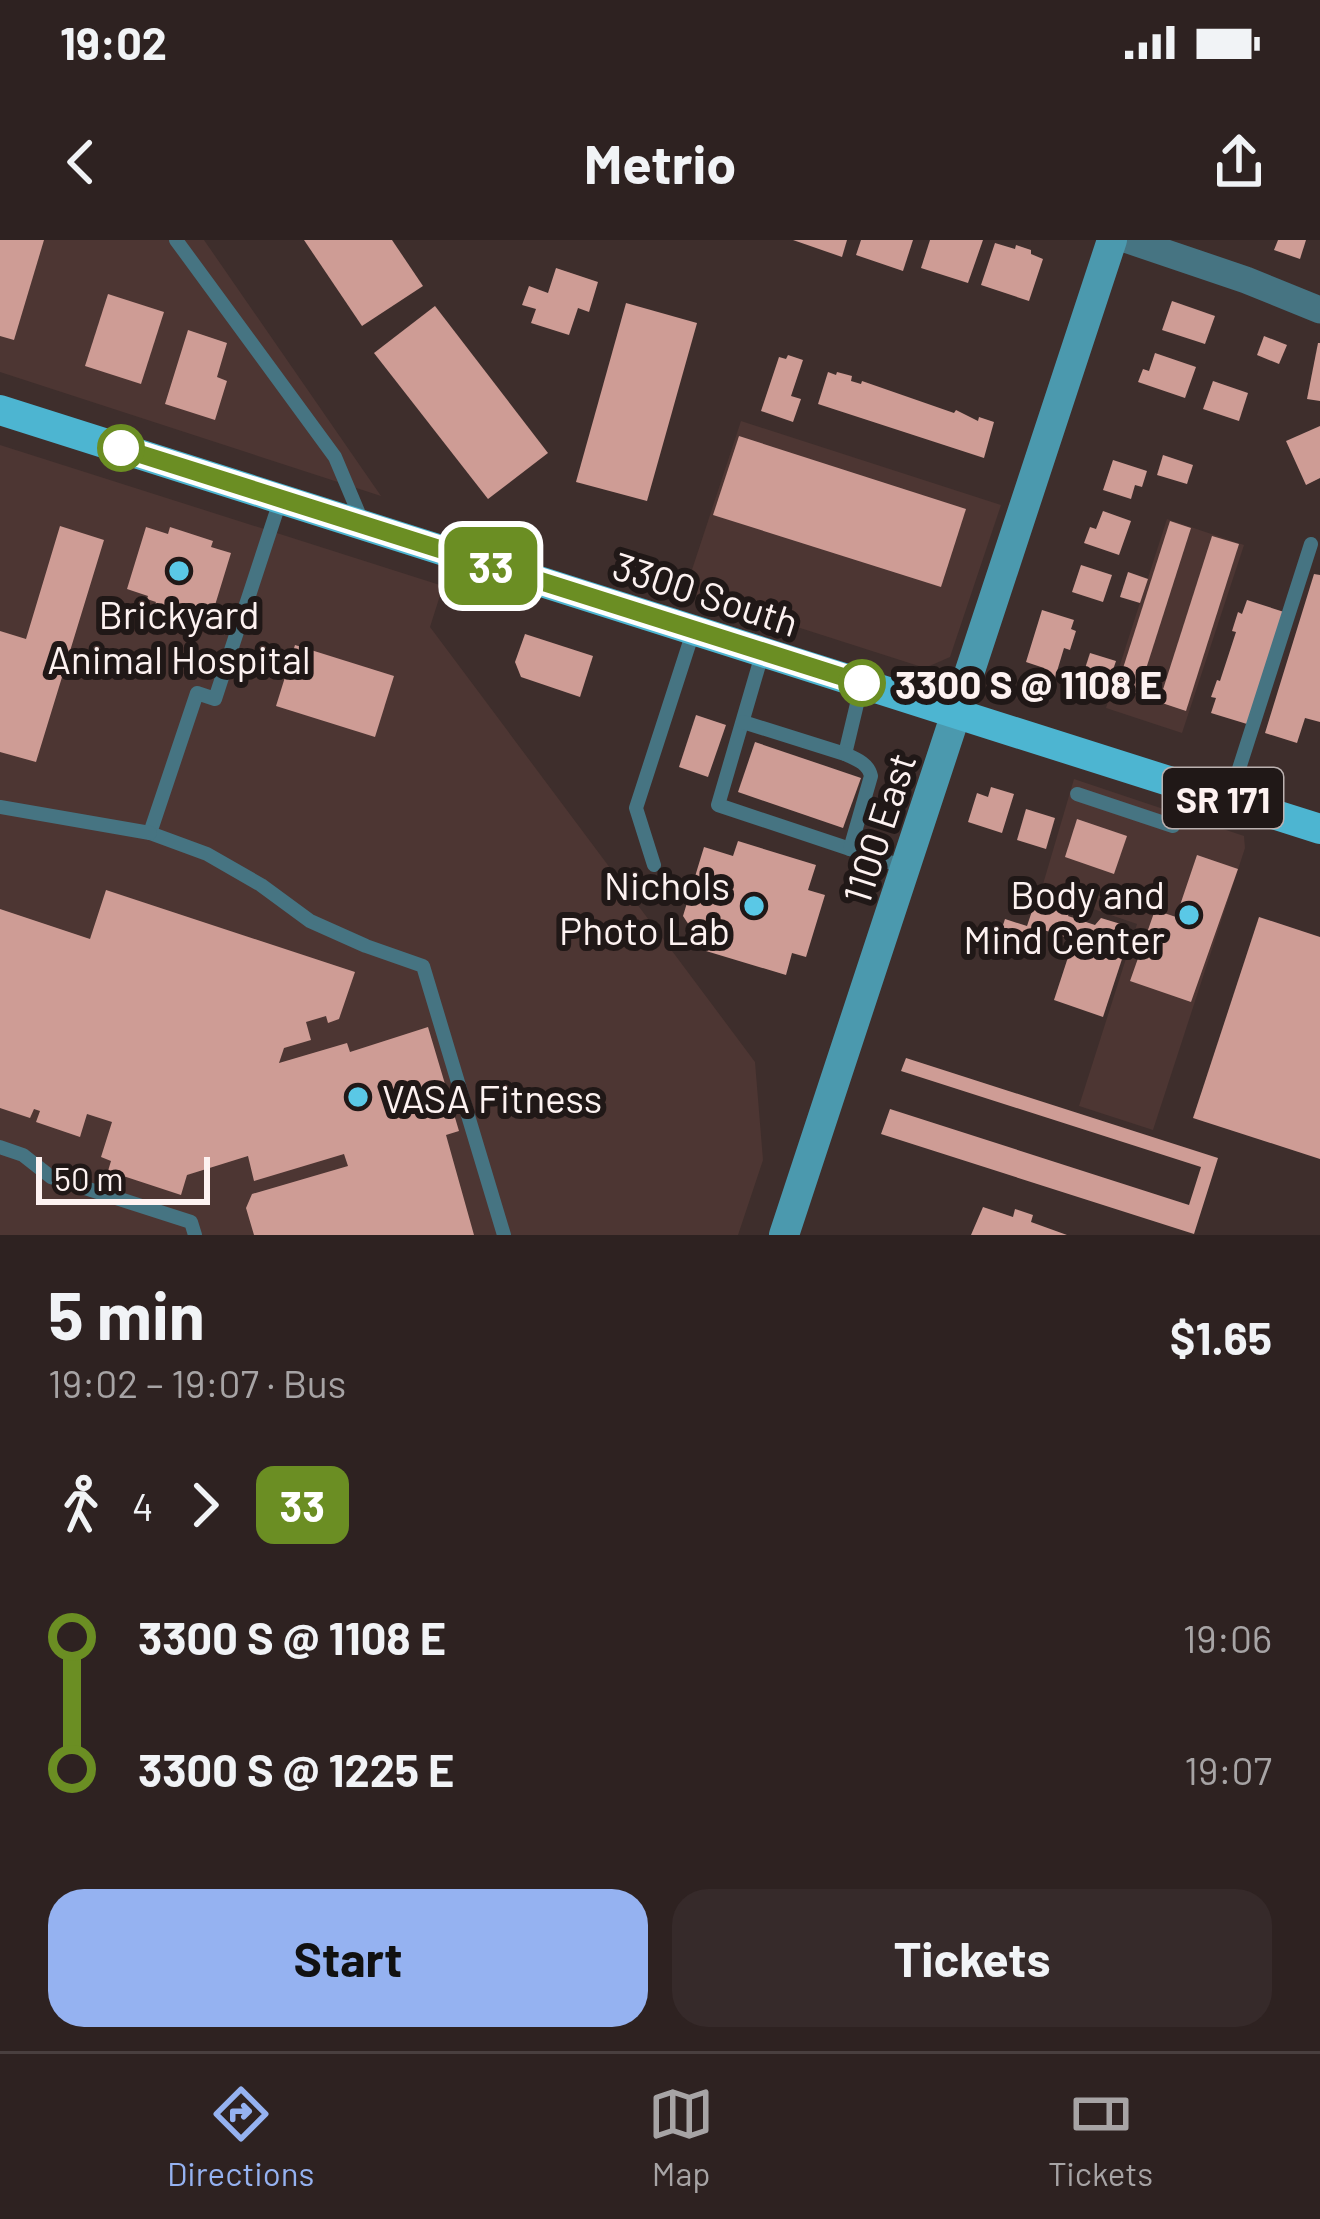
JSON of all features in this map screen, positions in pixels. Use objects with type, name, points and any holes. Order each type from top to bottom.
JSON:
[{"type":"main road","name":"3300 South","points":[[0,410],[1320,830]]},
{"type":"street","name":"1100 East","points":[[784,1235],[1112,240]]},
{"type":"street","points":[[1128,240],[1320,310]]},
{"type":"lane","points":[[176,240],[335,457],[364,526]]},
{"type":"lane","points":[[150,833],[197,693],[215,699],[281,498]]},
{"type":"lane","points":[[1229,800],[1311,544]]},
{"type":"lane","points":[[654,865],[636,808],[694,629]]},
{"type":"lane","points":[[763,652],[718,805],[908,868]]},
{"type":"lane","points":[[845,754],[862,683]]},
{"type":"lane","points":[[743,722],[863,763],[872,776],[850,849]]},
{"type":"lane","points":[[1077,794],[1173,826]]},
{"type":"lane","points":[[0,807],[150,833],[207,854],[310,921],[423,966],[504,1235]]},
{"type":"lane","points":[[0,1147],[23,1155],[51,1177],[191,1222],[195,1235]]},
{"type":"shaded area","points":[[0,240],[204,240],[381,496],[0,372]]},
{"type":"shaded area","points":[[741,421],[1001,505],[950,657],[925,668],[685,591]]},
{"type":"shaded area","points":[[0,445],[443,586],[430,627],[755,1062],[763,1160],[738,1235],[0,1235]]},
{"type":"shaded area","points":[[1167,519],[1244,545],[1182,733],[1106,708]]},
{"type":"shaded area","points":[[1074,779],[1244,836],[1245,848],[1153,1130],[1079,1106],[1137,924],[1041,891]]},
{"type":"building","points":[[0,240],[44,240],[14,340],[0,336]]},
{"type":"building","points":[[304,240],[392,240],[423,286],[362,326]]},
{"type":"building","points":[[793,240],[847,240],[842,257]]},
{"type":"building","points":[[861,240],[913,240],[903,271],[856,255]]},
{"type":"building","points":[[930,240],[983,240],[968,283],[921,268]]},
{"type":"building","points":[[1278,240],[1306,240],[1300,259],[1274,250]]},
{"type":"building","points":[[995,243],[1031,250],[1043,259],[1029,301],[981,285]]},
{"type":"building","points":[[556,268],[598,282],[589,312],[578,308],[569,335],[531,323],[536,309],[522,305],[529,286],[548,293]]},
{"type":"building","points":[[108,294],[164,312],[141,384],[85,366]]},
{"type":"building","points":[[1172,301],[1215,316],[1205,344],[1162,330]]},
{"type":"building","points":[[626,303],[697,323],[647,501],[576,482]]},
{"type":"building","points":[[435,306],[548,453],[488,499],[374,353]]},
{"type":"building","points":[[188,330],[227,343],[217,377],[227,381],[215,420],[165,404]]},
{"type":"building","points":[[1264,336],[1287,345],[1279,364],[1257,355]]},
{"type":"building","points":[[1320,343],[1320,401],[1307,399]]},
{"type":"building","points":[[1155,353],[1196,367],[1185,398],[1138,382],[1143,369],[1149,371]]},
{"type":"building","points":[[779,357],[803,360],[791,396],[801,399],[793,422],[761,411]]},
{"type":"building","points":[[828,372],[852,376],[851,381],[956,410],[978,421],[979,417],[994,422],[984,458],[818,404]]},
{"type":"building","points":[[1213,381],[1248,393],[1239,421],[1203,409]]},
{"type":"building","points":[[1320,426],[1320,478],[1306,485],[1286,441]]},
{"type":"building","points":[[739,436],[966,509],[941,587],[713,515]]},
{"type":"building","points":[[1163,455],[1193,465],[1187,484],[1157,475]]},
{"type":"building","points":[[1113,460],[1147,471],[1131,499],[1103,490]]},
{"type":"building","points":[[1103,511],[1131,521],[1119,555],[1084,543]]},
{"type":"building","points":[[1170,521],[1191,528],[1138,694],[1117,687]]},
{"type":"building","points":[[60,526],[104,540],[36,762],[0,752],[0,631],[26,639]]},
{"type":"building","name":"Brickyard Animal Hospital","points":[[146,527],[168,534],[170,527],[213,541],[211,547],[231,553],[212,615],[191,608],[179,615],[154,607],[156,602],[148,596],[127,589]]},
{"type":"building","points":[[1212,536],[1239,544],[1186,711],[1159,702]]},
{"type":"building","points":[[1081,565],[1112,575],[1103,602],[1072,592]]},
{"type":"building","points":[[1128,572],[1148,579],[1140,603],[1120,597]]},
{"type":"building","points":[[1314,574],[1320,575],[1320,722],[1305,718],[1297,743],[1265,733]]},
{"type":"building","points":[[1247,600],[1284,612],[1247,724],[1211,713],[1216,698],[1211,697],[1236,632],[1232,631],[1238,612],[1242,614]]},
{"type":"building","points":[[1042,610],[1074,620],[1070,650],[1064,648],[1055,678],[1026,662]]},
{"type":"building","points":[[525,634],[593,656],[580,697],[521,677],[515,662]]},
{"type":"building","points":[[295,645],[394,676],[375,737],[276,706]]},
{"type":"building","points":[[1090,653],[1116,661],[1105,693],[1080,684]]},
{"type":"building","points":[[696,715],[726,725],[708,777],[679,767]]},
{"type":"building","points":[[755,742],[861,778],[843,828],[738,792]]},
{"type":"building","points":[[991,787],[1014,794],[1002,833],[968,822],[977,793],[988,797]]},
{"type":"building","points":[[1026,809],[1055,818],[1046,849],[1017,840]]},
{"type":"building","points":[[1077,819],[1127,836],[1114,874],[1065,857]]},
{"type":"building","name":"Nichols Photo Lab","points":[[738,841],[816,865],[808,890],[825,895],[806,957],[792,953],[786,975],[706,951],[683,916],[704,847],[733,856]]},
{"type":"building","points":[[1197,855],[1238,869],[1191,1002],[1130,981],[1155,910],[1176,917]]},
{"type":"building","points":[[106,890],[355,972],[339,1019],[328,1023],[326,1016],[306,1022],[311,1040],[284,1048],[279,1063],[347,1043],[350,1052],[428,1027],[459,1131],[446,1135],[474,1235],[254,1235],[246,1208],[252,1194],[348,1166],[344,1154],[254,1181],[248,1156],[187,1175],[181,1195],[108,1171],[111,1161],[101,1157],[112,1122],[87,1114],[80,1137],[36,1122],[40,1111],[34,1109],[30,1118],[0,1108],[0,909],[90,939]]},
{"type":"building","points":[[1037,896],[1071,908],[1068,916],[1095,925],[1101,918],[1124,925],[1115,954],[1038,928],[1029,956],[996,946],[1005,919],[1027,926]]},
{"type":"building","points":[[1259,917],[1320,937],[1320,1159],[1193,1118]]},
{"type":"building","points":[[1073,942],[1122,959],[1103,1017],[1054,1000]]},
{"type":"building","points":[[906,1058],[1218,1158],[1194,1234],[881,1134],[890,1109],[1189,1205],[1201,1167],[901,1071]]},
{"type":"building","points":[[983,1207],[1013,1217],[1015,1209],[1033,1215],[1031,1222],[1067,1235],[971,1235]]},
{"type":"bus line","name":"33","points":[[121,448],[862,683]]},
{"type":"place","name":"Brickyard Animal Hospital","points":[[179,571]]},
{"type":"place","name":"3300 S @ 1108 E","points":[[862,683]]},
{"type":"place","name":"Nichols Photo Lab","points":[[754,906]]},
{"type":"place","name":"Body and Mind Center","points":[[1189,915]]},
{"type":"place","name":"VASA Fitness","points":[[358,1097]]}]
